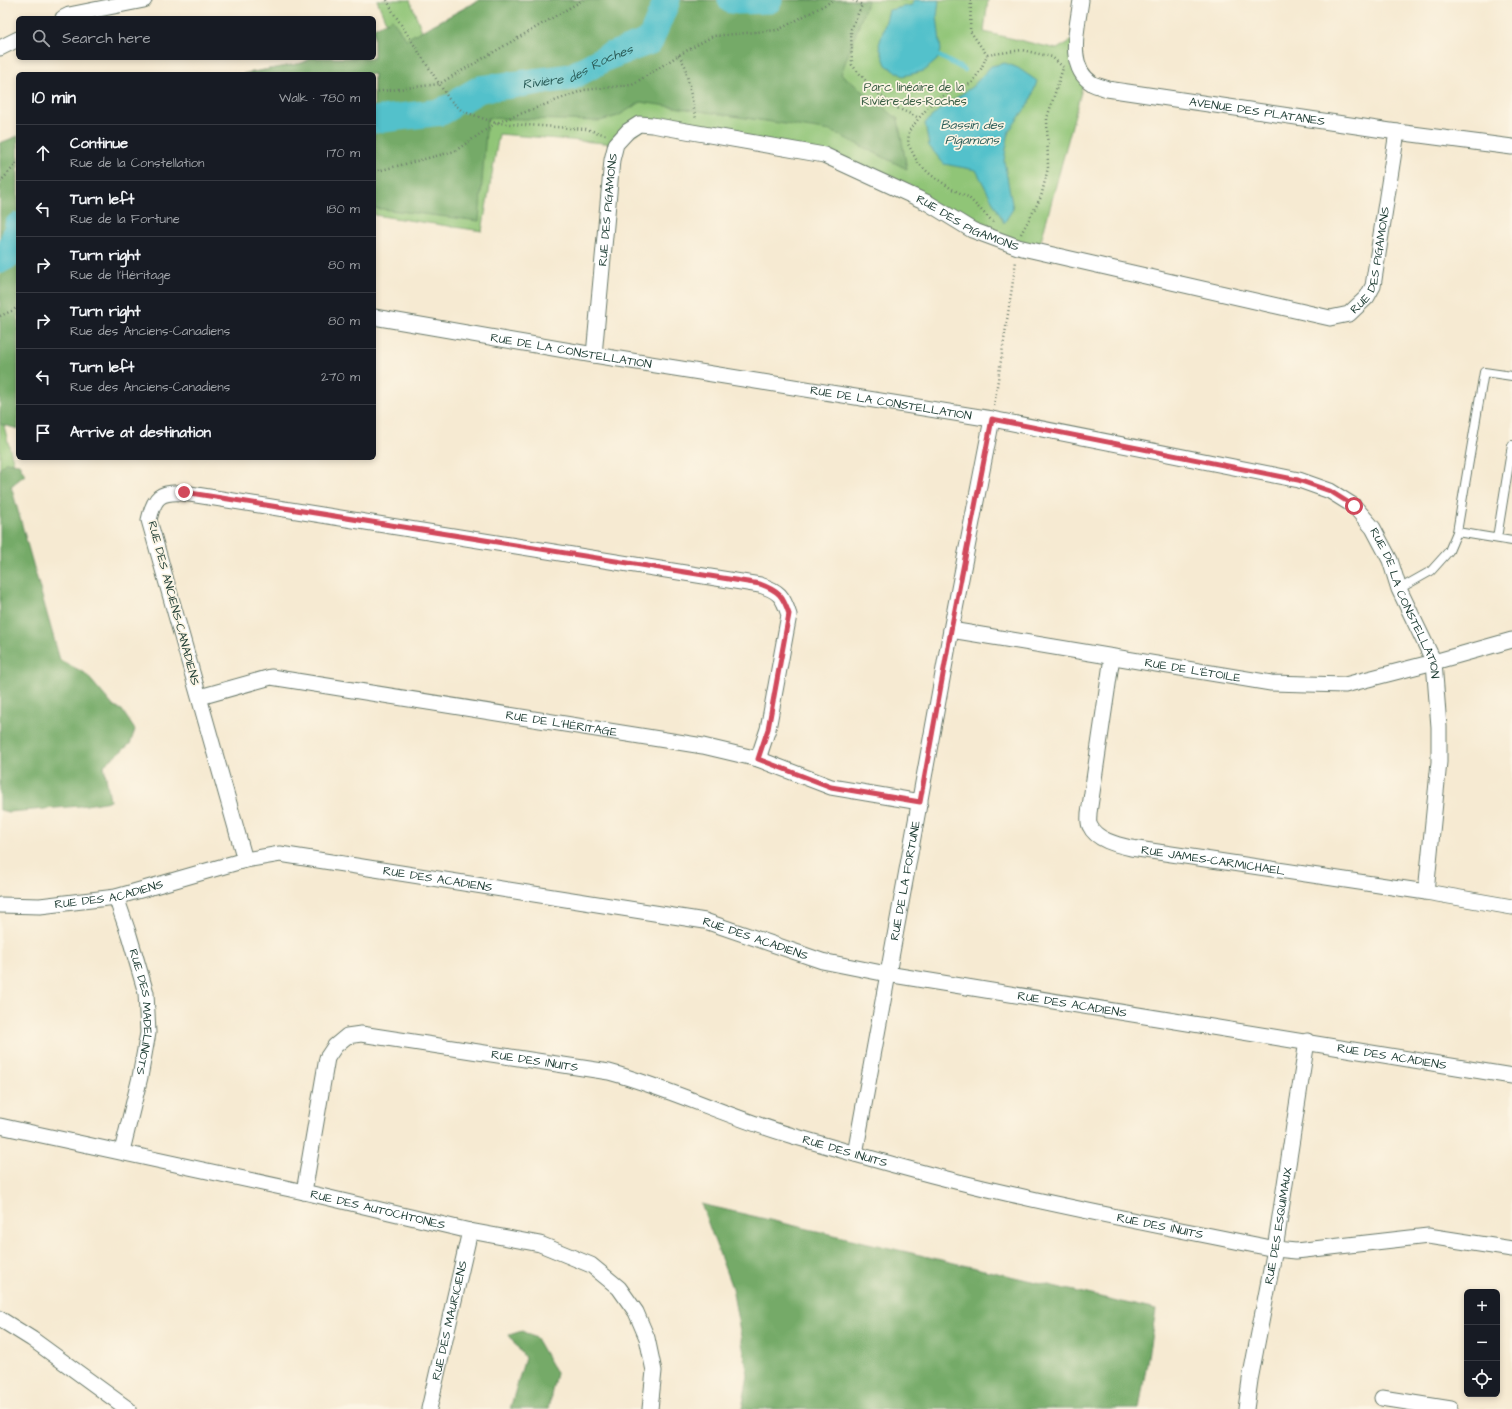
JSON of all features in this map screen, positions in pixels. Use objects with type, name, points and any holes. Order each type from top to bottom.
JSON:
[{"type":"street","points":[[67,16],[118,3],[144,0]]},
{"type":"street","points":[[1071,67],[1076,56],[1076,38],[1081,0]]},
{"type":"street","points":[[0,48],[16,40]]},
{"type":"street","name":"AVENUE DES PLATANES","points":[[1071,67],[1093,83],[1108,88],[1397,132],[1512,146]]},
{"type":"street","name":"RUE DES PIGAMONS","points":[[594,355],[612,160],[616,144],[628,131],[639,124],[824,155],[928,203],[972,230],[996,240],[1018,247],[1330,318],[1349,314],[1367,297],[1373,286],[1397,132]]},
{"type":"street","name":"RUE DE LA CONSTELLATION","points":[[376,317],[594,355],[992,419],[1298,480],[1330,491],[1354,506],[1373,528],[1390,560],[1399,589],[1434,662],[1439,727],[1439,762],[1426,892]]},
{"type":"street","name":"RUE DE LA FORTUNE","points":[[855,1154],[951,630],[992,419]]},
{"type":"street","name":"RUE DES ANCIENS-CANADIENS","points":[[245,860],[149,520],[151,508],[159,497],[172,492],[184,492],[760,584],[774,590],[785,600],[789,614],[768,729],[758,759]]},
{"type":"street","name":"RUE DE L'ÉTOILE","points":[[951,630],[1271,683],[1345,685],[1512,640]]},
{"type":"street","name":"RUE JAMES-CARMICHAEL","points":[[1112,656],[1089,813],[1090,826],[1098,836],[1114,844],[1131,848],[1426,892],[1512,907]]},
{"type":"street","name":"RUE DE L'HÉRITAGE","points":[[200,697],[271,677],[703,746],[758,759],[831,787],[920,802]]},
{"type":"street","name":"RUE DES ACADIENS","points":[[0,905],[40,906],[116,897],[245,860],[280,854],[705,921],[822,961],[887,974],[1512,1076]]},
{"type":"street","name":"RUE DES MADELINOTS","points":[[116,897],[146,993],[148,1032],[140,1077],[122,1151]]},
{"type":"street","name":"RUE DES INUITS","points":[[304,1192],[327,1058],[335,1046],[347,1036],[361,1034],[609,1072],[637,1080],[775,1131],[855,1154],[1010,1194],[1275,1249],[1296,1251],[1428,1236],[1512,1249]]},
{"type":"street","name":"RUE DES ESQUIMAUX","points":[[1246,1409],[1250,1380],[1275,1249],[1307,1042]]},
{"type":"street","name":"RUE DES AUTOCHTONES","points":[[0,1126],[122,1151],[470,1231],[540,1244],[591,1265],[619,1288],[636,1312],[647,1338],[654,1371],[650,1409]]},
{"type":"street","name":"RUE DES MAURICIENS","points":[[429,1409],[470,1231]]},
{"type":"street","points":[[0,1319],[38,1343],[128,1409]]},
{"type":"street","points":[[1382,1398],[1451,1409]]},
{"type":"lane","points":[[1399,589],[1432,570],[1449,551],[1457,532],[1484,372],[1512,376]]},
{"type":"lane","points":[[1497,538],[1512,445]]},
{"type":"lane","points":[[1457,532],[1512,541]]},
{"type":"path","points":[[387,0],[393,12],[449,99],[462,111],[496,122],[586,129],[621,139]]},
{"type":"path","points":[[376,92],[439,84],[583,0]]},
{"type":"path","points":[[376,171],[456,151],[496,122],[584,90],[632,85],[712,36],[778,30],[834,0]]},
{"type":"path","points":[[853,0],[862,5],[851,29],[852,65],[874,90],[895,107],[919,118]]},
{"type":"path","points":[[971,0],[970,31],[987,55]]},
{"type":"path","points":[[987,55],[1022,50],[1052,57],[1071,67],[1048,118],[1048,168],[1041,197],[1022,230],[1018,247],[992,419]]},
{"type":"path","points":[[679,55],[686,66],[699,133]]},
{"type":"path","points":[[987,55],[981,69],[972,83],[946,94],[931,104],[909,131],[908,144],[918,162],[931,175],[952,189],[968,197],[990,218],[997,228],[996,240]]},
{"type":"path","points":[[0,182],[16,164]]},
{"type":"path","points":[[0,316],[16,308]]},
{"type":"green space","name":"Parc linéaire de la Rivière-des-Roches","points":[[377,0],[410,0],[422,31],[479,0],[988,0],[984,32],[1057,49],[1076,38],[1085,77],[1038,252],[824,155],[652,125],[616,144],[499,134],[482,231],[376,215],[376,72],[254,72],[302,63],[308,60],[376,60],[376,27],[386,22]]},
{"type":"green space","points":[[480,0],[868,0],[841,74],[898,119],[907,169],[831,131],[641,102],[618,116],[600,121],[487,118],[479,221],[376,208],[376,72],[254,72],[302,63],[308,60],[376,60],[376,27],[392,19],[406,39]]},
{"type":"green space","points":[[16,137],[16,428],[0,424],[0,143]]},
{"type":"green space","points":[[0,411],[18,480],[0,496]]},
{"type":"green space","points":[[6,462],[19,464],[25,475],[11,486],[60,660],[85,673],[114,707],[122,710],[135,730],[130,744],[104,765],[110,801],[80,806],[9,812],[0,810],[0,468]]},
{"type":"green space","points":[[701,1204],[1156,1310],[1139,1409],[742,1409],[748,1375],[732,1288]]},
{"type":"green space","points":[[522,1331],[536,1338],[556,1373],[548,1409],[510,1409],[525,1358],[509,1335]]},
{"type":"water","points":[[914,0],[939,0],[937,16],[941,51],[937,60],[924,71],[903,76],[886,65],[879,45],[889,10],[912,5]]},
{"type":"water","name":"Bassin des Pigamons","points":[[1005,63],[1018,68],[1037,81],[1030,102],[1009,131],[1004,161],[1013,209],[1004,223],[976,170],[944,164],[929,146],[925,123],[938,111],[973,86],[991,66]]},
{"type":"waterway","name":"Rivière des Roches","points":[[461,100],[480,89],[571,77],[607,57],[650,41],[667,0]]},
{"type":"waterway","name":"Rivière des Roches","points":[[731,0],[769,0]]},
{"type":"waterway","points":[[939,56],[965,70]]},
{"type":"waterway","name":"Rivière des Roches","points":[[376,120],[441,112],[448,108]]},
{"type":"waterway","name":"Rivière des Roches","points":[[0,260],[9,255],[16,232]]},
{"type":"route","points":[[184,492],[760,584],[774,590],[785,600],[789,614],[787,632],[768,729],[758,759],[831,787],[920,802],[951,630],[992,419],[1298,480],[1330,491],[1354,506]]}]
